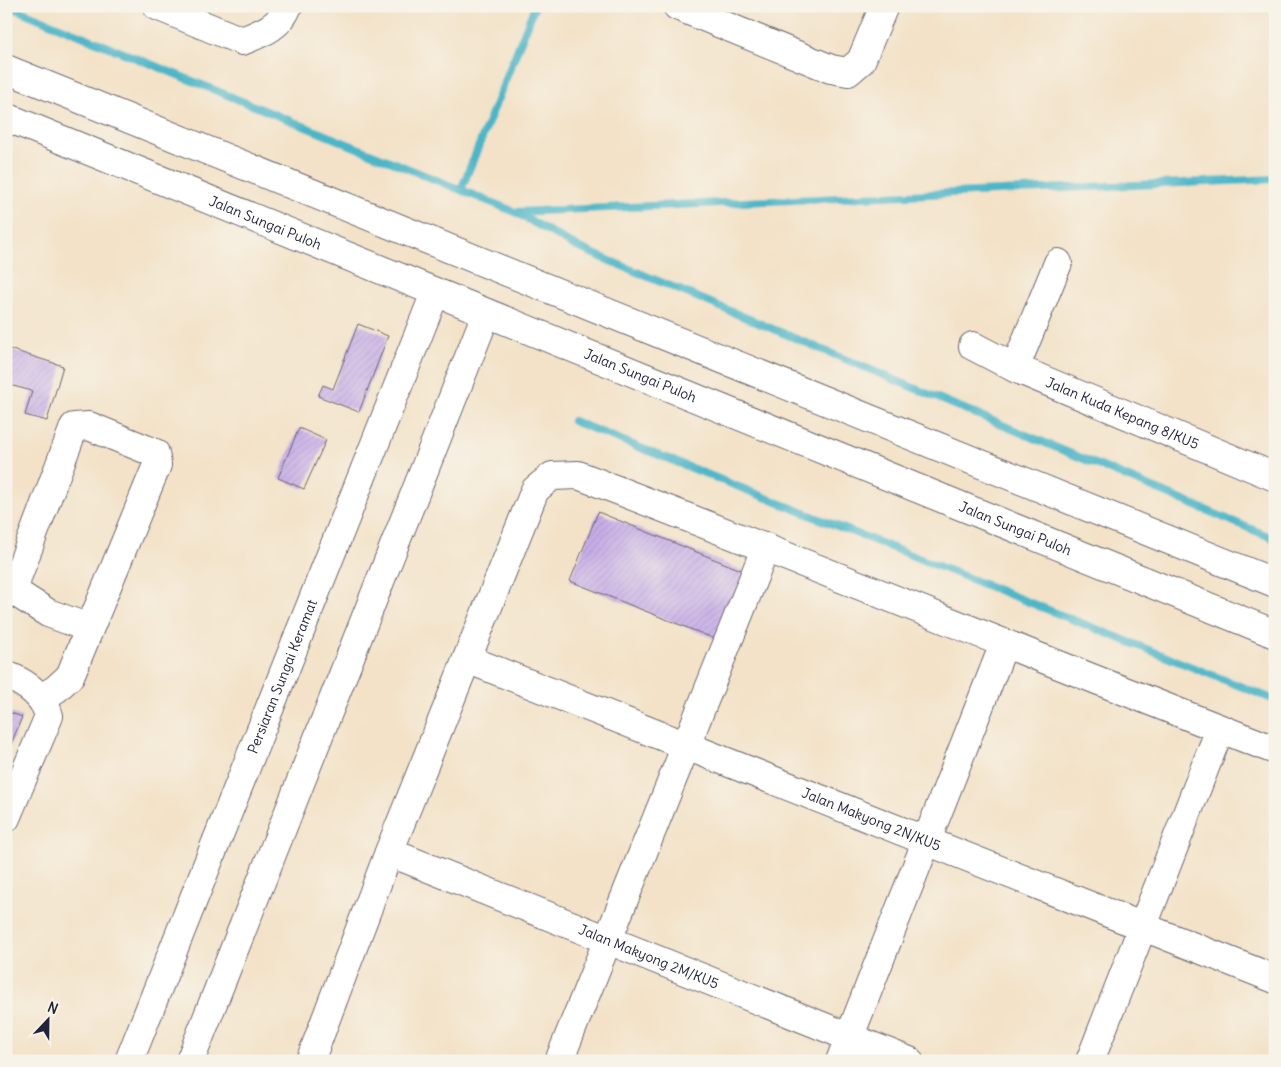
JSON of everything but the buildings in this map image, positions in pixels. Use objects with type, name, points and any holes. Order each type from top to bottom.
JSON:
[{"type":"street","points":[[157,6],[242,41],[262,33],[283,19],[288,6]]},
{"type":"street","points":[[677,6],[831,69],[848,72],[861,61],[884,6]]},
{"type":"street","points":[[6,68],[1275,582]]},
{"type":"street","name":"Jalan Sungai Puloh","points":[[6,117],[434,293],[1275,634]]},
{"type":"street","points":[[1015,368],[1058,263]]},
{"type":"street","name":"Persiaran Sungai Keramat","points":[[129,1061],[434,293]]},
{"type":"street","points":[[190,1061],[486,314]]},
{"type":"street","name":"Jalan Kuda Kepang 8/KU5","points":[[973,346],[1015,368],[1275,477]]},
{"type":"street","points":[[41,698],[56,689],[70,676],[157,465],[155,453],[89,426],[74,427],[17,578],[15,592],[48,613],[89,628]]},
{"type":"street","points":[[316,1059],[389,852],[535,490],[552,476],[578,475],[766,547],[1004,644],[1275,750]]},
{"type":"street","points":[[559,1061],[766,547]]},
{"type":"street","points":[[845,1049],[1004,644]]},
{"type":"street","name":"Jalan Makyong 2N/KU5","points":[[467,659],[927,843],[1275,979]]},
{"type":"street","points":[[6,675],[33,690],[46,704],[48,716],[9,802]]},
{"type":"street","points":[[1090,1061],[1220,729]]},
{"type":"street","name":"Jalan Makyong 2M/KU5","points":[[389,852],[608,940],[845,1049],[909,1061]]},
{"type":"waterway","points":[[8,6],[515,212],[1275,179]]},
{"type":"waterway","points":[[461,190],[535,6]]},
{"type":"waterway","points":[[515,212],[577,247],[1275,539]]},
{"type":"waterway","points":[[573,421],[1275,700]]}]
